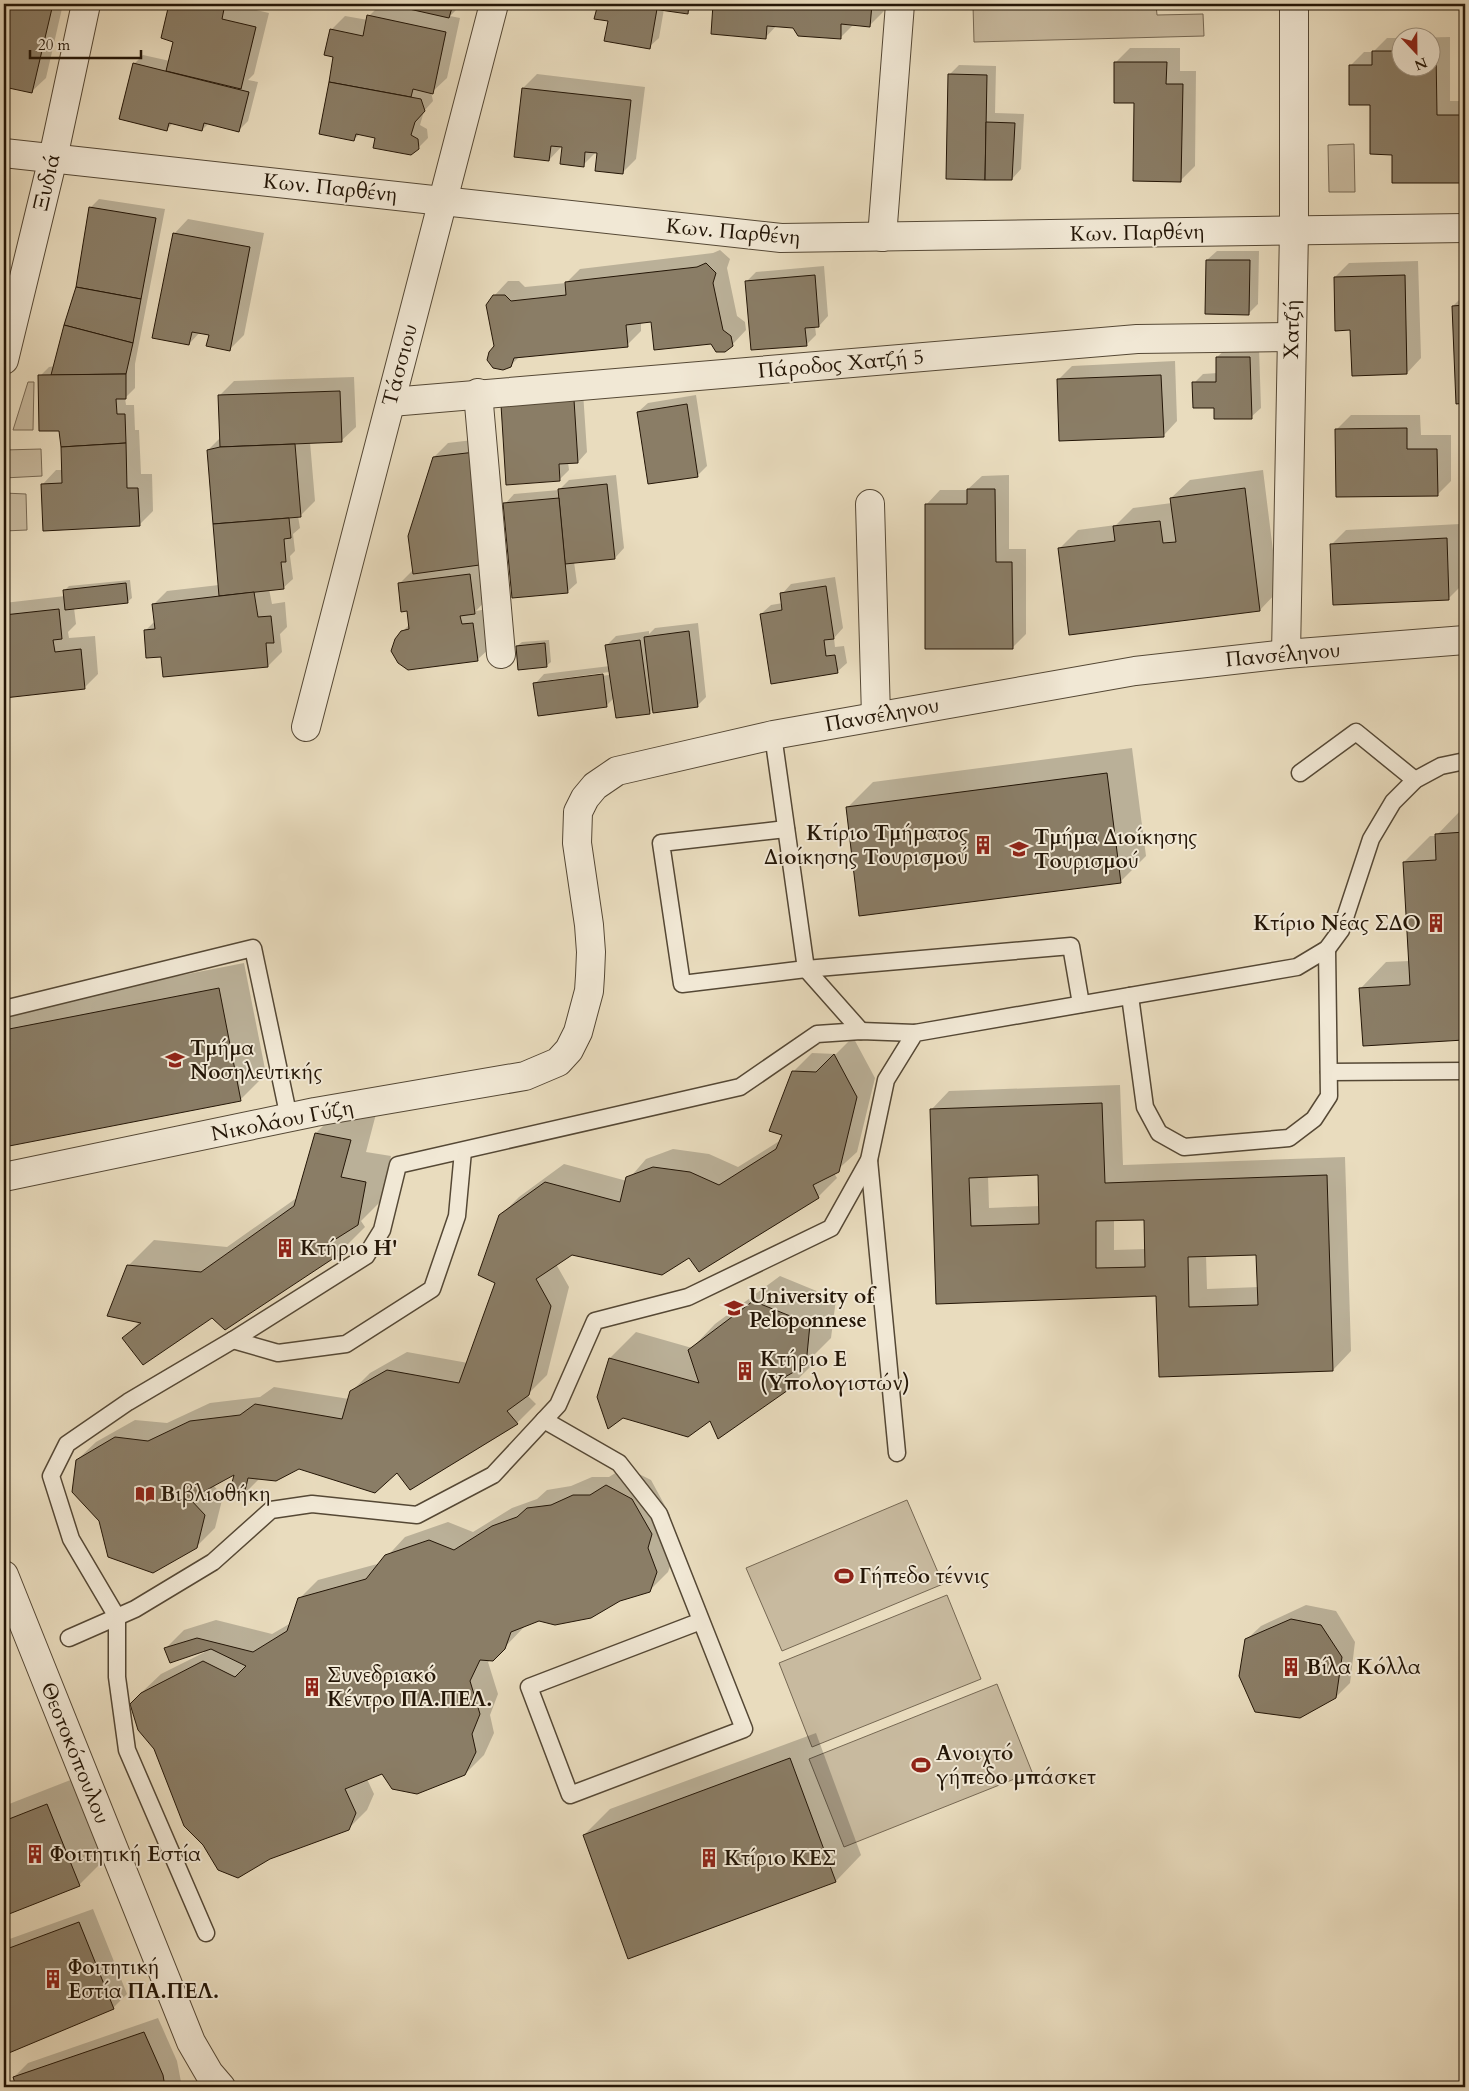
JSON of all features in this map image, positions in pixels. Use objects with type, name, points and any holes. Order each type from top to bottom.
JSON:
[{"type":"street","name":"Ξυδιά","points":[[4,360],[53,158],[86,4]]},
{"type":"street","name":"Τάσσιου","points":[[306,727],[494,4]]},
{"type":"street","points":[[882,237],[900,4]]},
{"type":"street","name":"Χατζή","points":[[1286,654],[1294,230],[1294,4]]},
{"type":"street","name":"Κων. Παρθένη","points":[[4,153],[781,238],[1465,228]]},
{"type":"street","name":"Πάροδος Χατζή 5","points":[[391,402],[478,393],[1138,339],[1292,338]]},
{"type":"street","points":[[478,393],[501,654]]},
{"type":"street","points":[[870,504],[876,716]]},
{"type":"street","name":"Πανσέληνου","points":[[558,1062],[569,1050],[578,1032],[589,991],[591,952],[576,828],[578,812],[585,798],[604,779],[617,771],[773,735],[1134,671],[1286,654],[1465,640]]},
{"type":"street","name":"Νικολάου Γύζη","points":[[4,1177],[289,1118],[525,1076],[558,1062]]},
{"type":"street","name":"Θεοτοκόπουλου","points":[[4,1575],[190,2042]]},
{"type":"street","points":[[190,2042],[200,2087]]},
{"type":"street","points":[[190,2042],[209,2073],[221,2087]]},
{"type":"lane","points":[[1300,774],[1356,732],[1415,780]]},
{"type":"lane","points":[[773,735],[806,969],[861,1031]]},
{"type":"lane","points":[[206,1933],[127,1750],[117,1677],[117,1617],[71,1539],[51,1476],[67,1444],[128,1402],[233,1340],[366,1256],[382,1230],[398,1165],[740,1087],[817,1034],[861,1031],[915,1033],[1297,967],[1327,949],[1341,930],[1371,839],[1393,802],[1415,780],[1441,766],[1465,761]]},
{"type":"lane","points":[[786,829],[661,843],[682,984],[806,969],[1071,946],[1081,1004]]},
{"type":"lane","points":[[4,1009],[253,948],[289,1118]]},
{"type":"lane","points":[[1130,996],[1145,1107],[1159,1133],[1184,1147],[1289,1138],[1314,1119],[1329,1096],[1327,949]]},
{"type":"lane","points":[[69,1638],[135,1609],[213,1562],[271,1510],[312,1504],[417,1515],[493,1475],[558,1405],[595,1321],[688,1298],[831,1228],[869,1160],[886,1080],[915,1033]]},
{"type":"lane","points":[[1329,1072],[1465,1071]]},
{"type":"lane","points":[[233,1340],[278,1353],[346,1344],[432,1289],[457,1216],[463,1151]]},
{"type":"lane","points":[[869,1160],[897,1453]]},
{"type":"lane","points":[[544,1420],[619,1463],[659,1514],[701,1620],[744,1729],[570,1795],[530,1686],[701,1620]]},
{"type":"shaded area","points":[[1156,4],[1157,15],[1203,14],[1204,36],[974,42],[973,5]]},
{"type":"shaded area","points":[[1354,144],[1355,192],[1329,192],[1328,145]]},
{"type":"shaded area","points":[[28,382],[34,382],[33,430],[13,430]]},
{"type":"shaded area","points":[[41,449],[42,476],[4,478],[4,450]]},
{"type":"shaded area","points":[[4,493],[26,494],[27,530],[4,531]]},
{"type":"shaded area","name":"Γήπεδο τέννις","points":[[907,1500],[943,1584],[782,1651],[746,1568]]},
{"type":"shaded area","name":"Ανοιχτό γήπεδο μπάσκετ","points":[[947,1595],[981,1679],[812,1747],[779,1663]]},
{"type":"shaded area","name":"Ανοιχτό γήπεδο μπάσκετ","points":[[997,1684],[1032,1772],[844,1847],[809,1759]]},
{"type":"building","points":[[4,4],[53,4],[32,93],[4,87]]},
{"type":"building","points":[[169,4],[225,4],[222,19],[256,27],[241,89],[166,71],[173,42],[161,38]]},
{"type":"building","points":[[387,4],[453,4],[449,18]]},
{"type":"building","points":[[598,4],[618,4],[657,9],[650,49],[604,41],[608,21],[594,19]]},
{"type":"building","points":[[618,4],[689,4],[688,14]]},
{"type":"building","points":[[713,4],[872,4],[870,27],[841,24],[841,39],[798,36],[793,28],[767,26],[766,39],[711,34]]},
{"type":"building","points":[[367,15],[446,32],[433,94],[413,89],[411,97],[329,82],[333,57],[324,55],[330,29],[363,36]]},
{"type":"building","points":[[1372,51],[1392,51],[1392,78],[1436,78],[1437,115],[1465,115],[1465,183],[1392,183],[1392,155],[1370,154],[1370,105],[1349,105],[1349,65],[1372,65]]},
{"type":"building","points":[[1114,62],[1167,62],[1166,84],[1183,84],[1181,182],[1133,181],[1134,103],[1114,103]]},
{"type":"building","points":[[133,63],[249,92],[239,132],[204,123],[202,131],[169,123],[167,131],[119,119]]},
{"type":"building","points":[[948,74],[987,75],[985,180],[946,179]]},
{"type":"building","points":[[329,82],[421,99],[425,111],[415,122],[411,135],[418,139],[419,149],[411,155],[373,148],[375,138],[356,134],[354,141],[319,134]]},
{"type":"building","points":[[522,88],[631,100],[623,174],[595,171],[597,153],[585,152],[584,167],[560,164],[562,147],[551,146],[549,161],[514,157]]},
{"type":"building","points":[[986,122],[1015,123],[1012,180],[985,180]]},
{"type":"building","points":[[89,207],[156,218],[141,299],[76,287]]},
{"type":"building","points":[[173,233],[250,247],[230,351],[206,346],[209,335],[192,332],[189,345],[152,338]]},
{"type":"building","points":[[1206,260],[1250,260],[1249,315],[1205,314]]},
{"type":"building","points":[[706,263],[716,273],[713,283],[723,330],[731,336],[733,346],[725,352],[716,352],[711,344],[654,350],[651,322],[626,325],[628,347],[514,358],[511,367],[503,370],[493,368],[487,360],[489,352],[494,346],[486,305],[493,295],[505,295],[511,301],[566,295],[565,282],[697,267]]},
{"type":"building","points":[[815,275],[819,327],[805,328],[807,346],[751,350],[745,281]]},
{"type":"building","points":[[1405,275],[1407,374],[1352,376],[1350,330],[1335,331],[1334,277]]},
{"type":"building","points":[[76,287],[141,299],[133,343],[64,325]]},
{"type":"building","points":[[1465,305],[1465,403],[1456,404],[1452,306]]},
{"type":"building","points":[[64,325],[133,343],[126,374],[51,375]]},
{"type":"building","points":[[1216,357],[1250,357],[1252,419],[1214,419],[1214,408],[1193,408],[1192,382],[1216,382]]},
{"type":"building","points":[[126,374],[126,399],[116,399],[117,414],[125,414],[126,443],[61,447],[59,431],[39,431],[38,375]]},
{"type":"building","points":[[1161,375],[1164,437],[1059,441],[1057,379]]},
{"type":"building","points":[[340,391],[342,442],[220,447],[218,395]]},
{"type":"building","points":[[574,400],[578,463],[559,464],[560,481],[506,485],[501,405]]},
{"type":"building","points":[[687,404],[698,477],[648,484],[637,412]]},
{"type":"building","points":[[1407,428],[1407,449],[1437,449],[1438,496],[1336,497],[1335,429]]},
{"type":"building","points":[[126,443],[127,488],[138,488],[140,526],[43,531],[41,484],[62,483],[61,447]]},
{"type":"building","points":[[295,444],[301,517],[213,524],[207,450],[220,447]]},
{"type":"building","points":[[1463,446],[1465,446],[1465,520]]},
{"type":"building","points":[[475,452],[487,564],[413,574],[408,536],[433,457]]},
{"type":"building","points":[[607,484],[615,559],[565,564],[558,489]]},
{"type":"building","points":[[1245,488],[1260,611],[1069,635],[1058,548],[1115,541],[1113,526],[1160,521],[1163,543],[1176,542],[1170,498]]},
{"type":"building","points":[[967,489],[995,489],[996,562],[1012,562],[1013,649],[925,649],[925,504],[967,504]]},
{"type":"building","points":[[559,498],[568,593],[512,598],[503,503]]},
{"type":"building","points":[[289,518],[291,538],[284,539],[286,562],[281,562],[284,589],[219,596],[213,524]]},
{"type":"building","points":[[1447,538],[1449,600],[1333,605],[1330,544]]},
{"type":"building","points":[[470,574],[475,614],[460,616],[462,624],[473,623],[478,661],[408,670],[398,663],[391,651],[395,639],[401,631],[409,629],[407,611],[401,612],[398,583]]},
{"type":"building","points":[[126,583],[128,603],[65,610],[63,590]]},
{"type":"building","points":[[826,586],[834,639],[824,640],[826,656],[835,655],[838,673],[771,684],[760,614],[782,610],[780,593]]},
{"type":"building","points":[[254,592],[258,617],[271,616],[274,643],[266,643],[268,667],[163,677],[161,657],[146,658],[144,630],[155,629],[152,604]]},
{"type":"building","points":[[59,609],[62,639],[53,640],[55,652],[81,649],[85,689],[4,698],[4,615]]},
{"type":"building","points":[[689,631],[698,707],[653,713],[644,637]]},
{"type":"building","points":[[640,640],[650,714],[616,718],[605,645]]},
{"type":"building","points":[[545,643],[547,667],[518,670],[516,646]]},
{"type":"building","points":[[603,674],[607,707],[538,716],[533,683]]},
{"type":"building","name":"Κτίριο Τμήματος Διοίκησης Τουρισμού","points":[[1107,773],[1121,883],[859,916],[846,807]]},
{"type":"building","name":"Κτίριο Νέας ΣΔΟ","points":[[1465,832],[1465,1005],[1462,1006],[1464,1040],[1363,1046],[1359,988],[1410,985],[1403,862],[1436,860],[1435,834]]},
{"type":"building","points":[[219,988],[241,1101],[4,1147],[4,1030]]},
{"type":"building","points":[[834,1054],[857,1097],[839,1172],[813,1185],[819,1198],[699,1272],[689,1258],[662,1275],[572,1255],[536,1279],[551,1306],[529,1395],[507,1411],[518,1424],[410,1490],[397,1473],[375,1493],[299,1469],[276,1481],[248,1478],[244,1495],[229,1494],[234,1475],[190,1499],[205,1515],[197,1548],[153,1573],[108,1557],[99,1521],[72,1492],[76,1460],[115,1437],[148,1441],[190,1421],[240,1415],[255,1404],[342,1419],[350,1391],[387,1370],[459,1383],[495,1283],[478,1275],[499,1215],[545,1182],[620,1202],[626,1177],[653,1167],[690,1172],[719,1185],[776,1149],[782,1135],[769,1131],[792,1071],[816,1072]]},
{"type":"building","points":[[1102,1103],[1105,1183],[1327,1175],[1333,1371],[1159,1377],[1156,1296],[936,1304],[930,1109]],"holes":[[[1038,1175],[1039,1224],[971,1226],[969,1178]],[[1144,1220],[1145,1267],[1096,1268],[1096,1221]],[[1256,1255],[1258,1305],[1189,1307],[1188,1257]]]},
{"type":"building","name":"Κτήριο Η'","points":[[315,1133],[351,1140],[341,1177],[366,1182],[358,1225],[331,1242],[340,1254],[225,1330],[212,1318],[143,1365],[122,1338],[141,1323],[107,1316],[127,1265],[201,1272],[294,1206]]},
{"type":"building","name":"Κτήριο Ε (Υπολογιστών)","points":[[753,1301],[810,1324],[806,1365],[785,1377],[791,1388],[718,1439],[710,1421],[688,1437],[623,1418],[608,1429],[597,1397],[609,1358],[699,1383],[688,1350]]},
{"type":"building","name":"Συνεδριακό Κέντρο ΠΑ.ΠΕΛ.","points":[[606,1485],[632,1499],[652,1534],[648,1548],[657,1572],[650,1592],[620,1601],[591,1618],[555,1625],[539,1621],[511,1632],[505,1649],[493,1661],[480,1660],[470,1681],[480,1714],[472,1734],[476,1752],[465,1775],[417,1794],[392,1789],[382,1774],[345,1789],[356,1813],[349,1830],[270,1859],[238,1878],[218,1870],[203,1845],[184,1826],[154,1749],[138,1730],[130,1704],[141,1693],[203,1661],[235,1677],[246,1666],[211,1649],[170,1663],[164,1648],[197,1638],[253,1652],[287,1631],[298,1598],[366,1579],[385,1555],[429,1540],[454,1550],[492,1526],[517,1517],[527,1508],[551,1505],[573,1495],[590,1495]]},
{"type":"building","name":"Βίλα Κόλλα","points":[[1291,1619],[1321,1625],[1342,1657],[1336,1698],[1300,1718],[1255,1712],[1239,1676],[1245,1639]]},
{"type":"building","name":"Κτίριο ΚΕΣ","points":[[790,1758],[836,1882],[628,1959],[583,1835]]},
{"type":"building","name":"Φοιτητική Εστία","points":[[47,1804],[80,1886],[4,1916],[4,1821]]},
{"type":"building","name":"Φοιτητική Εστία ΠΑ.ΠΕΛ.","points":[[79,1922],[114,2009],[4,2055],[4,1950]]},
{"type":"building","points":[[144,2032],[163,2075],[165,2087],[16,2087],[13,2077]]},
{"type":"place","name":"Κτίριο Τμήματος Διοίκησης Τουρισμού","points":[[983,845]]},
{"type":"place","name":"Τμήμα Διοίκησης Τουρισμού","points":[[1019,849]]},
{"type":"place","name":"Κτίριο Νέας ΣΔΟ","points":[[1436,923]]},
{"type":"place","name":"Τμήμα Νοσηλευτικής","points":[[175,1060]]},
{"type":"place","name":"Κτήριο Η'","points":[[285,1248]]},
{"type":"place","name":"University of Peloponnese","points":[[734,1308]]},
{"type":"place","name":"Κτήριο Ε (Υπολογιστών)","points":[[745,1371]]},
{"type":"place","name":"Βιβλιοθήκη","points":[[145,1494]]},
{"type":"place","name":"Γήπεδο τέννις","points":[[844,1576]]},
{"type":"place","name":"Βίλα Κόλλα","points":[[1291,1667]]},
{"type":"place","name":"Συνεδριακό Κέντρο ΠΑ.ΠΕΛ.","points":[[312,1687]]},
{"type":"place","name":"Ανοιχτό γήπεδο μπάσκετ","points":[[921,1765]]},
{"type":"place","name":"Φοιτητική Εστία","points":[[35,1854]]},
{"type":"place","name":"Κτίριο ΚΕΣ","points":[[709,1858]]},
{"type":"place","name":"Φοιτητική Εστία ΠΑ.ΠΕΛ.","points":[[53,1979]]}]
